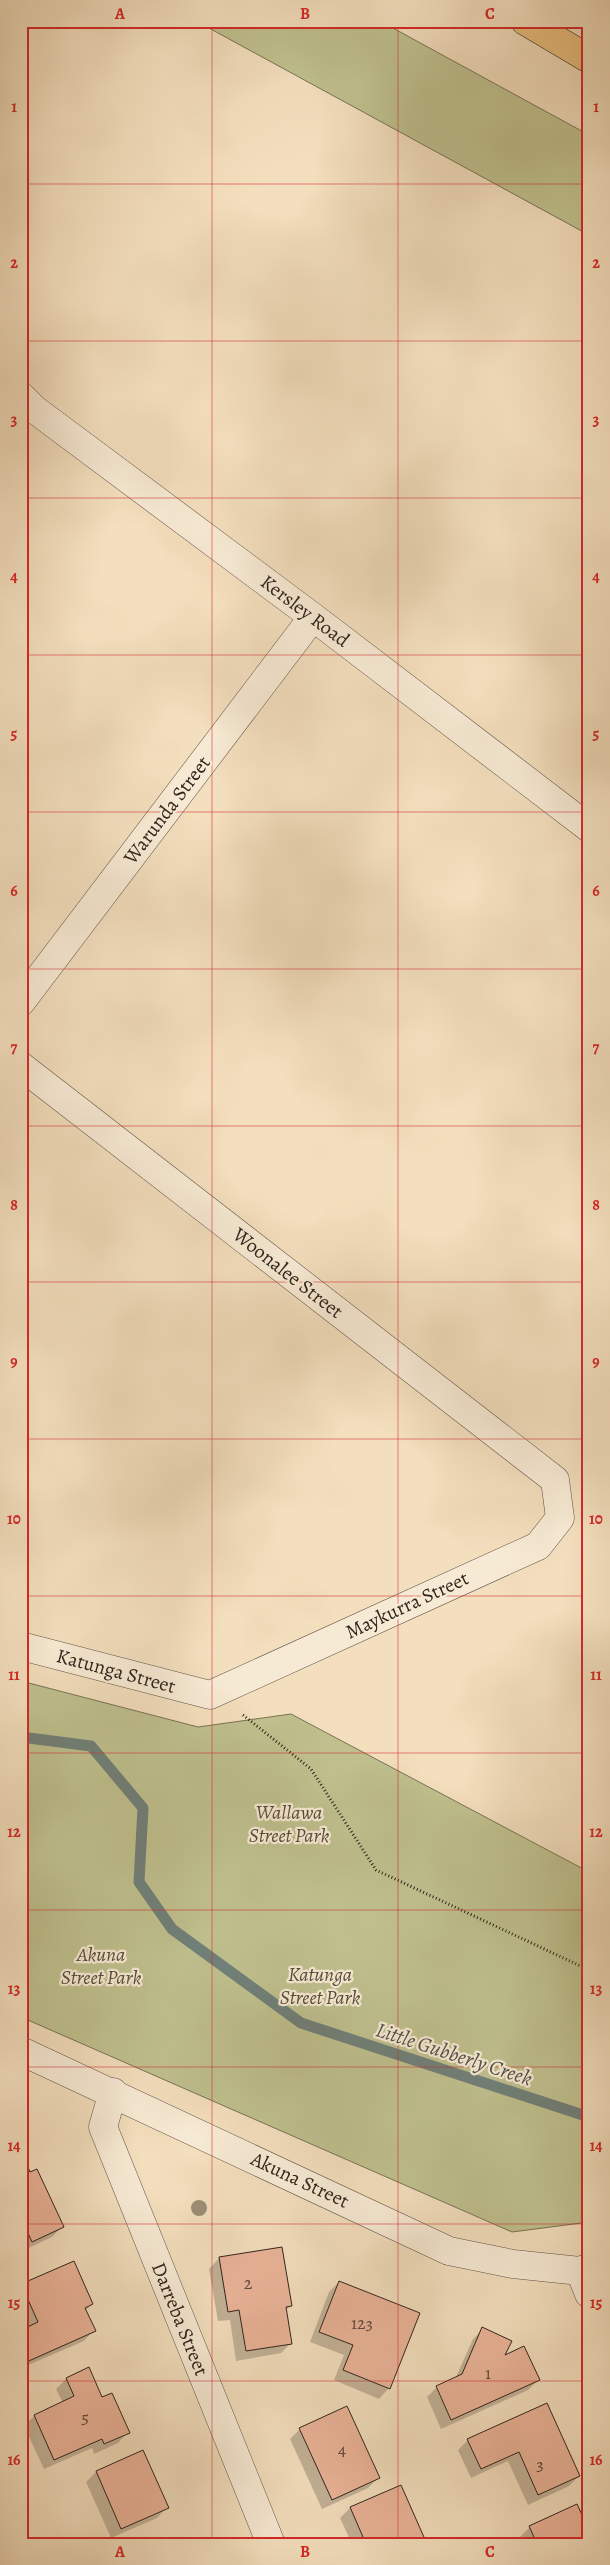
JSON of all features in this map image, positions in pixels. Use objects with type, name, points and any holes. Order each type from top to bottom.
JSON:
[{"type":"highway","points":[[525,21],[589,59]]},
{"type":"street","name":"Kersley Road","points":[[21,396],[34,409],[313,617],[589,828]]},
{"type":"street","name":"Warunda Street","points":[[21,1002],[313,617]]},
{"type":"street","name":"Woonalee Street","points":[[21,1066],[556,1480]]},
{"type":"street","name":"Maykurra Street","points":[[210,1695],[538,1546],[560,1518],[556,1480]]},
{"type":"street","name":"Katunga Street","points":[[21,1646],[210,1695]]},
{"type":"street","name":"Akuna Street","points":[[21,2051],[113,2092],[450,2250],[586,2277]]},
{"type":"street","name":"Darreba Street","points":[[113,2092],[103,2127],[271,2544]]},
{"type":"path","points":[[210,1695],[236,1710],[311,1769],[376,1870],[589,1970]]},
{"type":"green space","points":[[196,21],[380,21],[589,135],[589,235]]},
{"type":"green space","points":[[21,1681],[198,1727],[291,1714],[589,1872],[589,2222],[512,2232],[21,2017]]},
{"type":"building","points":[[24,2158],[30,2172],[37,2169],[64,2227],[32,2242],[27,2231],[21,2233],[21,2159]]},
{"type":"building","points":[[282,2247],[292,2306],[286,2307],[292,2344],[246,2351],[239,2310],[228,2312],[219,2257]]},
{"type":"building","points":[[74,2261],[93,2304],[85,2308],[96,2331],[22,2364],[21,2330],[38,2322],[21,2284]]},
{"type":"building","points":[[339,2281],[420,2313],[390,2389],[343,2370],[353,2345],[319,2332]]},
{"type":"building","points":[[482,2327],[512,2341],[505,2355],[524,2346],[540,2380],[451,2420],[436,2386],[462,2374]]},
{"type":"building","points":[[89,2367],[102,2397],[112,2393],[130,2433],[104,2444],[102,2439],[54,2460],[34,2415],[74,2396],[66,2378]]},
{"type":"building","points":[[547,2403],[580,2476],[538,2495],[519,2452],[481,2469],[467,2439]]},
{"type":"building","points":[[347,2406],[380,2478],[332,2500],[299,2428]]},
{"type":"building","points":[[143,2450],[169,2508],[121,2529],[96,2471]]},
{"type":"building","points":[[401,2485],[427,2544],[366,2544],[350,2507]]},
{"type":"building","points":[[577,2504],[589,2530],[589,2544],[537,2544],[529,2526]]},
{"type":"waterway","name":"Little Gubberly Creek","points":[[21,1737],[91,1746],[143,1808],[139,1882],[172,1929],[301,2023],[589,2117]]},
{"type":"park label","name":"Wallawa Street Park","points":[[289,1824]]},
{"type":"park label","name":"Akuna Street Park","points":[[101,1966]]},
{"type":"park label","name":"Katunga Street Park","points":[[320,1986]]}]
